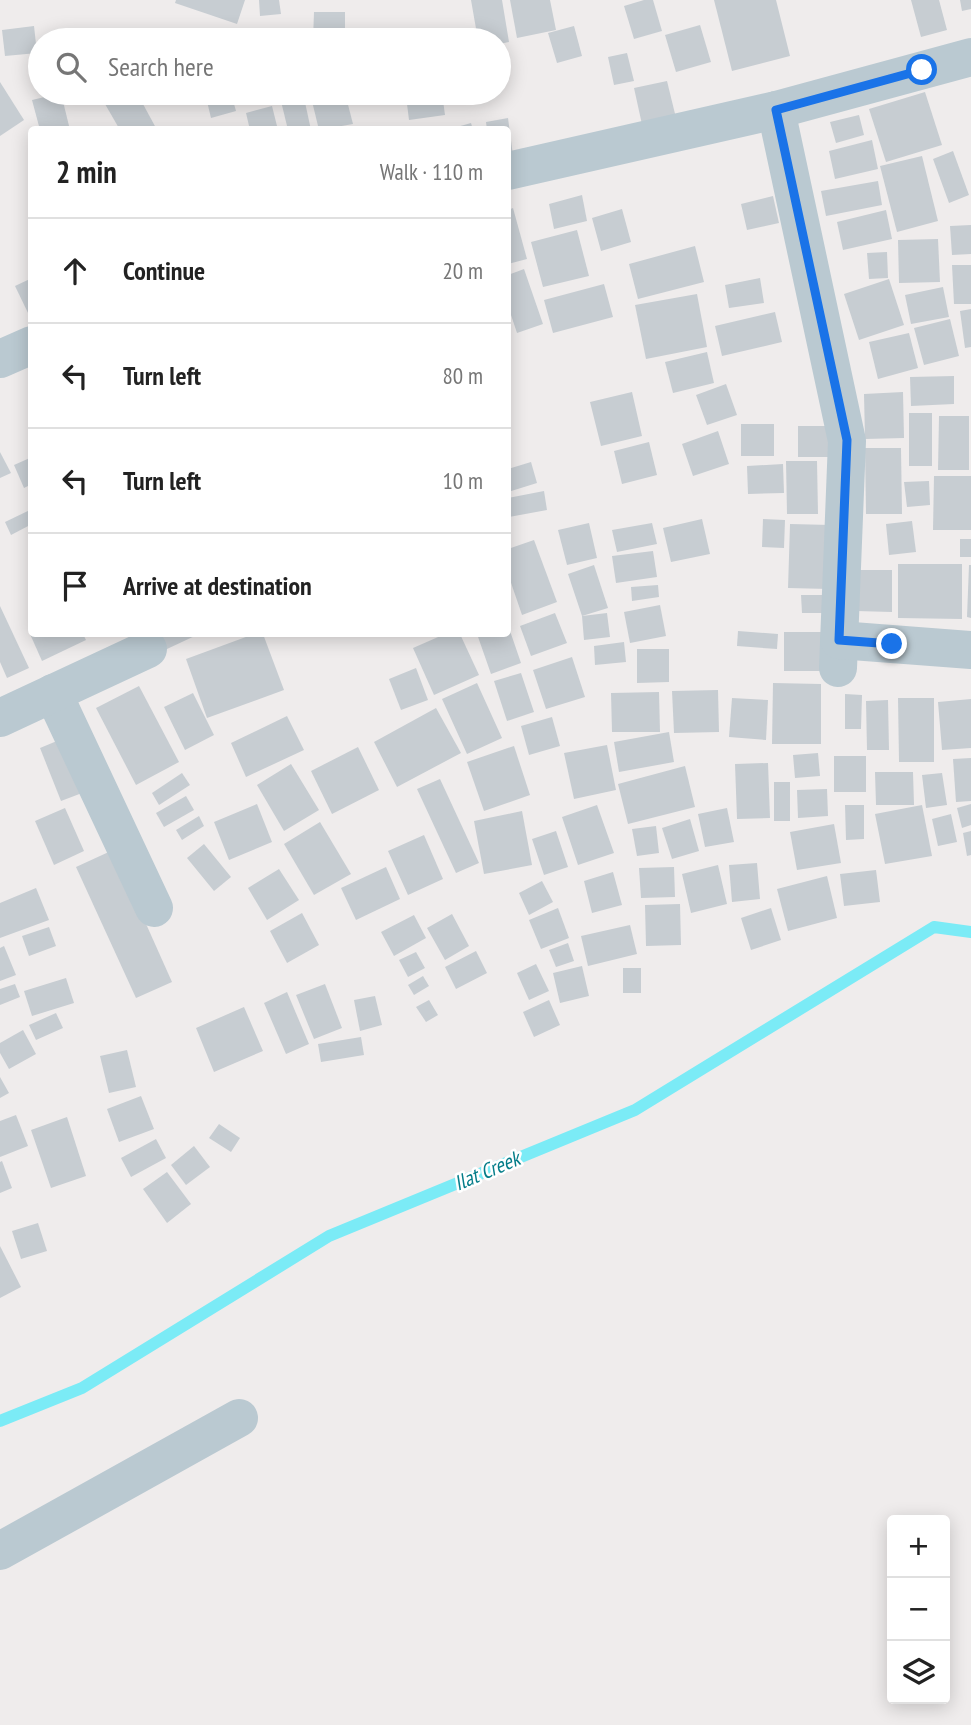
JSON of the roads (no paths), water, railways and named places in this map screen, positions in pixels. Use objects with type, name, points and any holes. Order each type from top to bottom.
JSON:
[{"type":"street","points":[[511,170],[776,110],[971,57]]},
{"type":"street","points":[[776,110],[847,440],[839,654],[971,650]]},
{"type":"street","points":[[0,359],[28,347]]},
{"type":"street","points":[[0,718],[148,649]]},
{"type":"street","points":[[53,693],[153,908]]},
{"type":"street","points":[[0,1551],[239,1418]]},
{"type":"waterway","name":"Ilat Creek","points":[[0,1421],[82,1388],[329,1236],[635,1110],[934,927],[971,932]]}]
